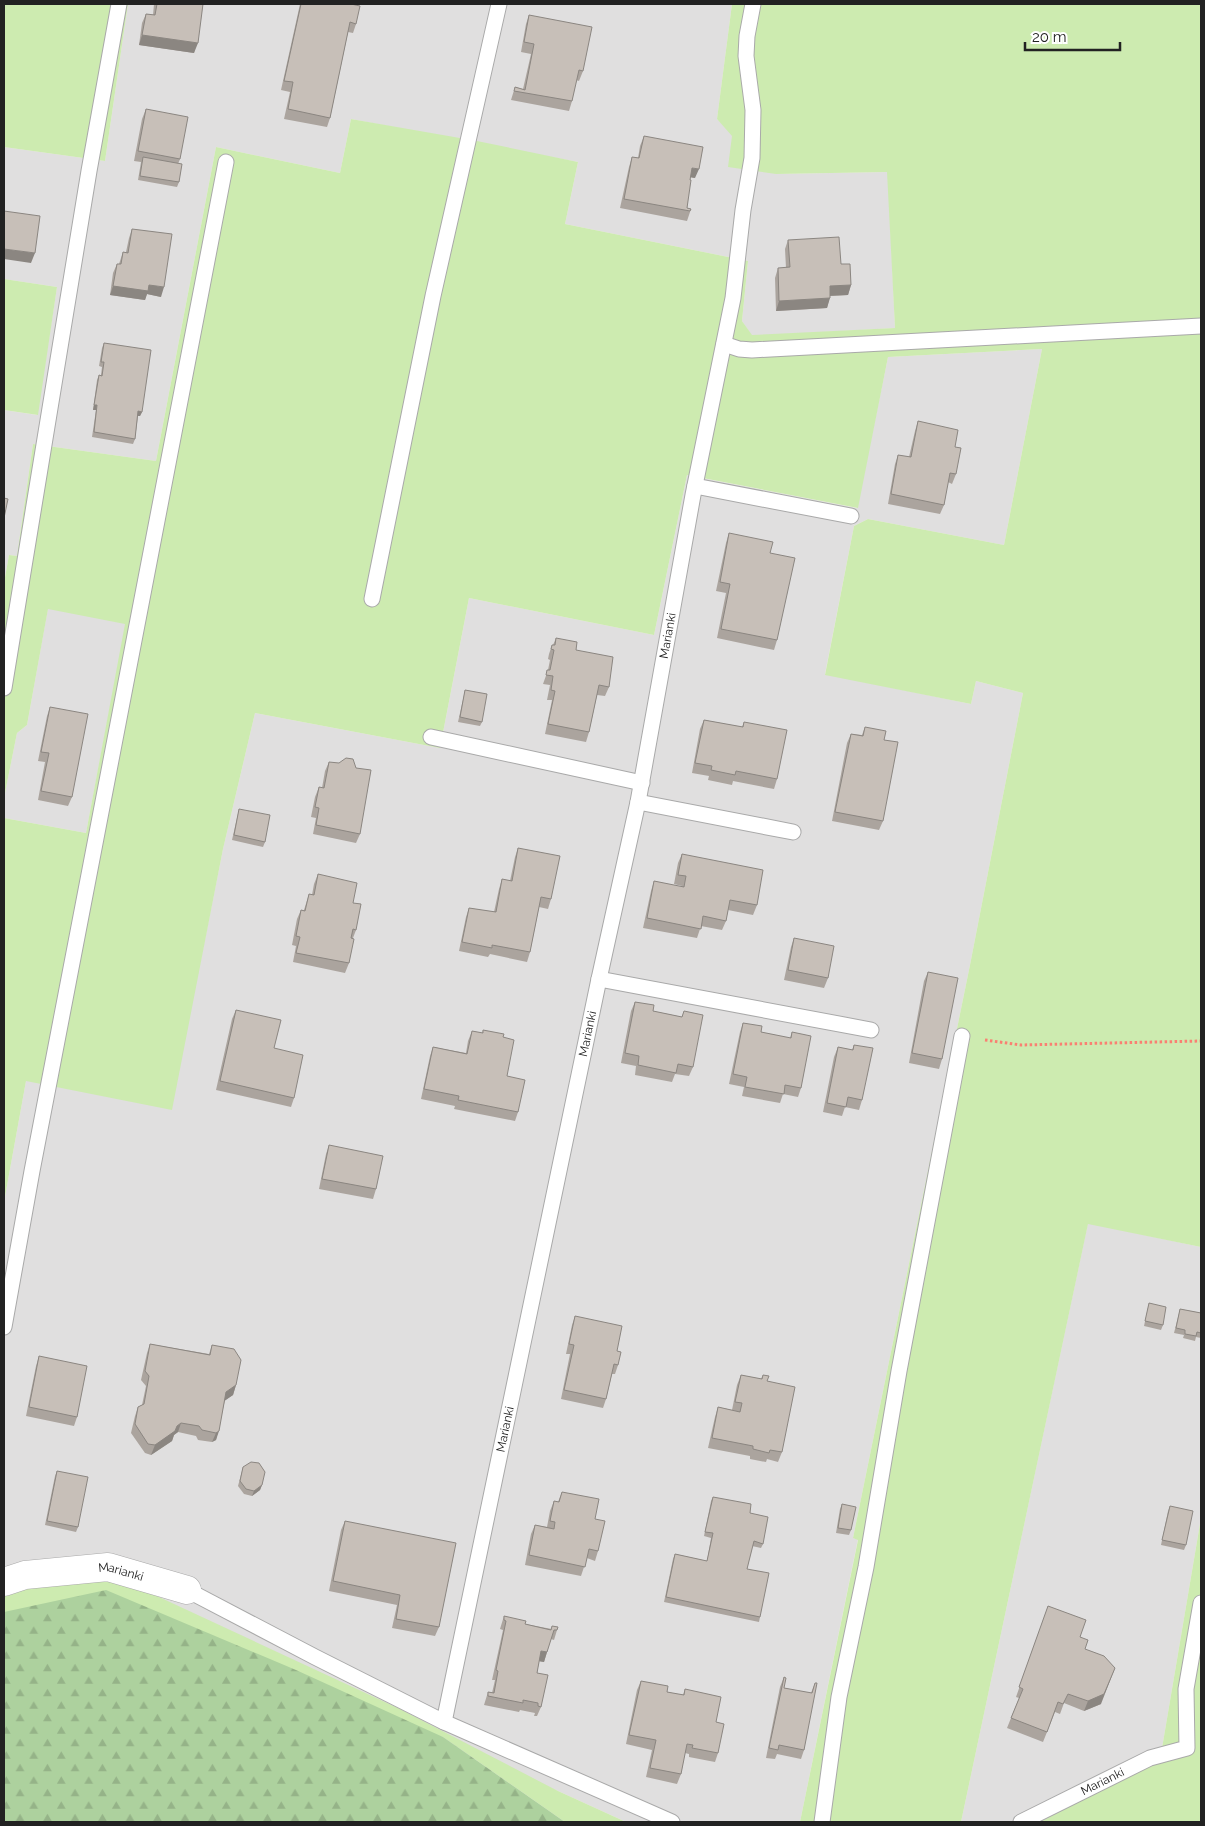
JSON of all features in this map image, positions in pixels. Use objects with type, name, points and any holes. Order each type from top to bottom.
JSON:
[{"type":"street","name":"Marianki","points":[[4,1582],[25,1575],[108,1567],[187,1590]]},
{"type":"lane","points":[[4,688],[89,170],[119,4]]},
{"type":"lane","points":[[372,599],[433,296],[499,4]]},
{"type":"lane","name":"Marianki","points":[[444,1722],[598,979],[642,783],[695,486],[724,344],[752,158],[753,110],[746,56],[752,4]]},
{"type":"lane","points":[[4,1328],[32,1171],[226,162]]},
{"type":"lane","points":[[724,344],[739,349],[752,350],[1201,326]]},
{"type":"lane","points":[[695,486],[851,516]]},
{"type":"lane","points":[[431,737],[642,783]]},
{"type":"lane","points":[[638,802],[793,832]]},
{"type":"lane","points":[[598,979],[871,1030]]},
{"type":"lane","points":[[822,1822],[839,1697],[866,1567],[901,1362],[962,1036]]},
{"type":"lane","name":"Marianki","points":[[187,1590],[444,1722],[672,1822]]},
{"type":"lane","name":"Marianki","points":[[1021,1822],[1150,1758],[1187,1748],[1186,1689],[1201,1603]]},
{"type":"path","points":[[962,1036],[1021,1045],[1201,1041]]},
{"type":"shaded area","points":[[128,4],[732,4],[717,119],[776,174],[888,172],[895,328],[752,336],[742,321],[748,261],[565,224],[578,162],[351,119],[340,173],[216,147],[156,461],[33,444],[17,556],[9,555],[4,583],[4,410],[37,415],[57,287],[4,279],[4,147],[105,161]]},
{"type":"shaded area","points":[[1042,349],[1004,545],[868,519],[854,526],[825,674],[971,704],[976,681],[1023,693],[970,965],[853,1538],[858,1539],[800,1822],[626,1822],[558,1791],[4,1572],[4,1202],[26,1081],[200,964],[223,849],[255,713],[440,748],[469,598],[654,635],[687,475],[857,508],[888,357]]},
{"type":"shaded area","points":[[48,608],[126,623],[86,833],[4,818],[4,798],[17,733],[27,725]]},
{"type":"shaded area","points":[[1088,1223],[1201,1247],[1201,1518],[1160,1760],[1040,1822],[961,1822]]},
{"type":"green space","points":[[4,4],[128,4],[105,161],[4,147]]},
{"type":"green space","points":[[732,4],[1201,4],[1201,1247],[1088,1224],[961,1822],[800,1822],[858,1540],[853,1538],[970,965],[1023,693],[976,681],[971,704],[825,675],[854,526],[868,519],[1004,545],[1042,349],[888,357],[858,508],[687,475],[654,635],[469,598],[440,748],[255,713],[223,849],[172,1110],[26,1081],[4,1202],[4,818],[86,833],[125,624],[48,609],[27,725],[17,733],[4,798],[4,583],[9,555],[17,556],[33,444],[156,461],[216,147],[340,173],[351,119],[477,141],[578,162],[565,224],[748,261],[742,321],[752,335],[895,328],[887,172],[776,174],[728,167],[732,136],[717,119]]},
{"type":"green space","points":[[4,279],[57,287],[38,415],[4,410]]},
{"type":"green space","points":[[1201,1518],[1201,1822],[1040,1822],[1160,1760]]},
{"type":"green space","points":[[50,1564],[131,1584],[400,1709],[558,1791],[626,1822],[565,1822],[443,1737],[4,1612],[4,1572]]},
{"type":"green space","points":[[106,1590],[296,1670],[443,1737],[565,1822],[4,1822],[4,1612]]},
{"type":"building","points":[[157,4],[203,4],[198,43],[142,35],[146,14],[155,15]]},
{"type":"building","points":[[301,4],[351,4],[360,6],[356,24],[350,22],[330,118],[288,109],[293,82],[284,81]]},
{"type":"building","points":[[529,15],[592,27],[583,71],[579,70],[572,101],[514,91],[515,87],[525,90],[534,44],[524,42]]},
{"type":"building","points":[[146,109],[188,117],[180,159],[138,151]]},
{"type":"building","points":[[644,136],[703,147],[699,169],[692,168],[687,208],[691,209],[690,211],[624,199],[632,157],[639,158]]},
{"type":"building","points":[[143,157],[182,164],[179,182],[140,176]]},
{"type":"building","points":[[4,211],[40,216],[35,253],[4,249]]},
{"type":"building","points":[[132,229],[172,234],[164,287],[149,285],[148,291],[113,286],[117,264],[121,264],[123,252],[128,253]]},
{"type":"building","points":[[839,237],[841,264],[850,264],[851,285],[830,286],[830,298],[779,301],[778,268],[790,267],[788,240]]},
{"type":"building","points":[[104,343],[151,350],[142,412],[138,411],[135,439],[94,432],[97,405],[94,405],[99,375],[102,376],[104,362],[101,362]]},
{"type":"building","points":[[918,421],[958,430],[955,447],[961,448],[956,474],[950,473],[944,505],[891,494],[898,455],[911,457]]},
{"type":"building","points":[[4,498],[8,499],[4,518]]},
{"type":"building","points":[[729,533],[773,542],[770,553],[795,558],[777,640],[721,629],[730,584],[720,582]]},
{"type":"building","points":[[556,638],[577,642],[576,650],[613,657],[609,687],[599,685],[589,732],[548,724],[555,691],[551,690],[553,676],[546,675],[547,670],[550,670],[554,650],[551,649],[552,645],[555,645]]},
{"type":"building","points":[[465,690],[487,694],[482,722],[460,717]]},
{"type":"building","points":[[50,707],[88,714],[72,797],[41,791],[49,753],[41,752]]},
{"type":"building","points":[[704,720],[743,727],[744,722],[787,730],[777,779],[736,771],[735,775],[711,770],[712,766],[695,763]]},
{"type":"building","points":[[865,727],[886,731],[884,740],[898,742],[883,821],[835,812],[851,734],[863,736]]},
{"type":"building","points":[[346,758],[353,759],[356,768],[371,770],[360,834],[316,825],[319,808],[315,807],[319,787],[324,788],[329,762],[339,763]]},
{"type":"building","points":[[239,809],[270,815],[265,842],[234,835]]},
{"type":"building","points":[[518,848],[560,856],[551,899],[541,897],[530,952],[492,945],[492,948],[462,942],[469,908],[496,912],[502,879],[512,881]]},
{"type":"building","points":[[682,854],[763,870],[757,905],[730,900],[726,921],[703,916],[701,929],[647,918],[654,881],[684,887],[686,876],[678,875]]},
{"type":"building","points":[[318,874],[357,883],[353,903],[361,904],[356,930],[353,929],[351,938],[354,939],[349,963],[296,953],[300,937],[296,936],[301,910],[305,911],[309,894],[314,895]]},
{"type":"building","points":[[794,938],[834,946],[828,978],[788,970]]},
{"type":"building","points":[[928,972],[958,978],[942,1059],[912,1053]]},
{"type":"building","points":[[635,1002],[654,1005],[653,1011],[682,1017],[684,1011],[703,1015],[693,1067],[678,1064],[676,1073],[638,1065],[639,1056],[625,1053]]},
{"type":"building","points":[[236,1010],[281,1020],[274,1048],[303,1055],[294,1098],[220,1081]]},
{"type":"building","points":[[743,1023],[762,1026],[761,1032],[791,1038],[792,1032],[811,1036],[801,1088],[785,1085],[784,1094],[745,1087],[747,1077],[733,1074]]},
{"type":"building","points":[[483,1030],[504,1034],[503,1037],[514,1040],[507,1076],[525,1080],[518,1112],[458,1100],[459,1096],[424,1089],[433,1047],[467,1054],[472,1031],[483,1033]]},
{"type":"building","points":[[854,1045],[873,1048],[862,1100],[848,1097],[846,1107],[827,1103],[838,1047],[853,1050]]},
{"type":"building","points":[[329,1145],[383,1156],[376,1189],[322,1179]]},
{"type":"building","points":[[1149,1303],[1166,1307],[1163,1325],[1145,1321]]},
{"type":"building","points":[[1180,1309],[1201,1313],[1201,1333],[1197,1332],[1196,1336],[1185,1334],[1185,1330],[1176,1328]]},
{"type":"building","points":[[575,1316],[622,1326],[617,1351],[621,1352],[618,1365],[614,1364],[606,1399],[564,1390],[574,1345],[569,1344]]},
{"type":"building","points":[[150,1344],[210,1355],[212,1345],[234,1349],[241,1360],[236,1385],[226,1392],[219,1431],[216,1433],[202,1430],[199,1426],[181,1423],[175,1431],[155,1445],[148,1444],[135,1424],[138,1407],[144,1404],[149,1376],[145,1371]]},
{"type":"building","points":[[39,1356],[87,1366],[77,1417],[29,1407]]},
{"type":"building","points":[[741,1375],[762,1379],[763,1375],[769,1376],[767,1381],[795,1387],[782,1452],[770,1450],[769,1453],[753,1449],[753,1446],[712,1438],[718,1407],[740,1412],[742,1403],[735,1402]]},
{"type":"building","points":[[251,1462],[259,1463],[265,1472],[262,1485],[254,1491],[246,1489],[240,1481],[243,1467]]},
{"type":"building","points":[[57,1471],[88,1477],[78,1527],[47,1521]]},
{"type":"building","points":[[562,1492],[599,1499],[595,1519],[605,1521],[598,1551],[589,1549],[585,1567],[529,1555],[535,1525],[554,1529],[555,1522],[550,1521],[554,1501],[559,1502]]},
{"type":"building","points":[[713,1497],[751,1504],[750,1513],[768,1517],[763,1544],[754,1541],[747,1569],[769,1573],[760,1617],[666,1597],[675,1554],[707,1561],[713,1533],[705,1532]]},
{"type":"building","points":[[842,1504],[856,1507],[851,1530],[838,1528]]},
{"type":"building","points":[[1170,1506],[1193,1511],[1186,1545],[1162,1540]]},
{"type":"building","points":[[345,1521],[456,1543],[439,1627],[396,1619],[400,1595],[333,1581]]},
{"type":"building","points":[[1048,1606],[1086,1620],[1080,1637],[1088,1640],[1085,1649],[1104,1656],[1115,1668],[1104,1694],[1088,1701],[1068,1694],[1063,1704],[1058,1702],[1047,1732],[1011,1718],[1023,1689],[1019,1687]]},
{"type":"building","points":[[504,1616],[526,1621],[525,1624],[551,1630],[552,1626],[558,1627],[557,1630],[554,1630],[547,1652],[541,1651],[537,1673],[548,1675],[541,1707],[538,1706],[538,1703],[523,1700],[523,1703],[488,1696],[488,1692],[494,1693],[498,1671],[496,1670],[506,1621]]},
{"type":"building","points":[[784,1677],[786,1678],[784,1688],[812,1693],[815,1683],[817,1683],[804,1750],[779,1745],[778,1750],[769,1748]]},
{"type":"building","points":[[641,1681],[668,1686],[667,1692],[684,1695],[685,1689],[721,1697],[716,1722],[724,1724],[718,1753],[692,1748],[693,1745],[687,1744],[681,1774],[650,1768],[656,1740],[629,1735]]}]
